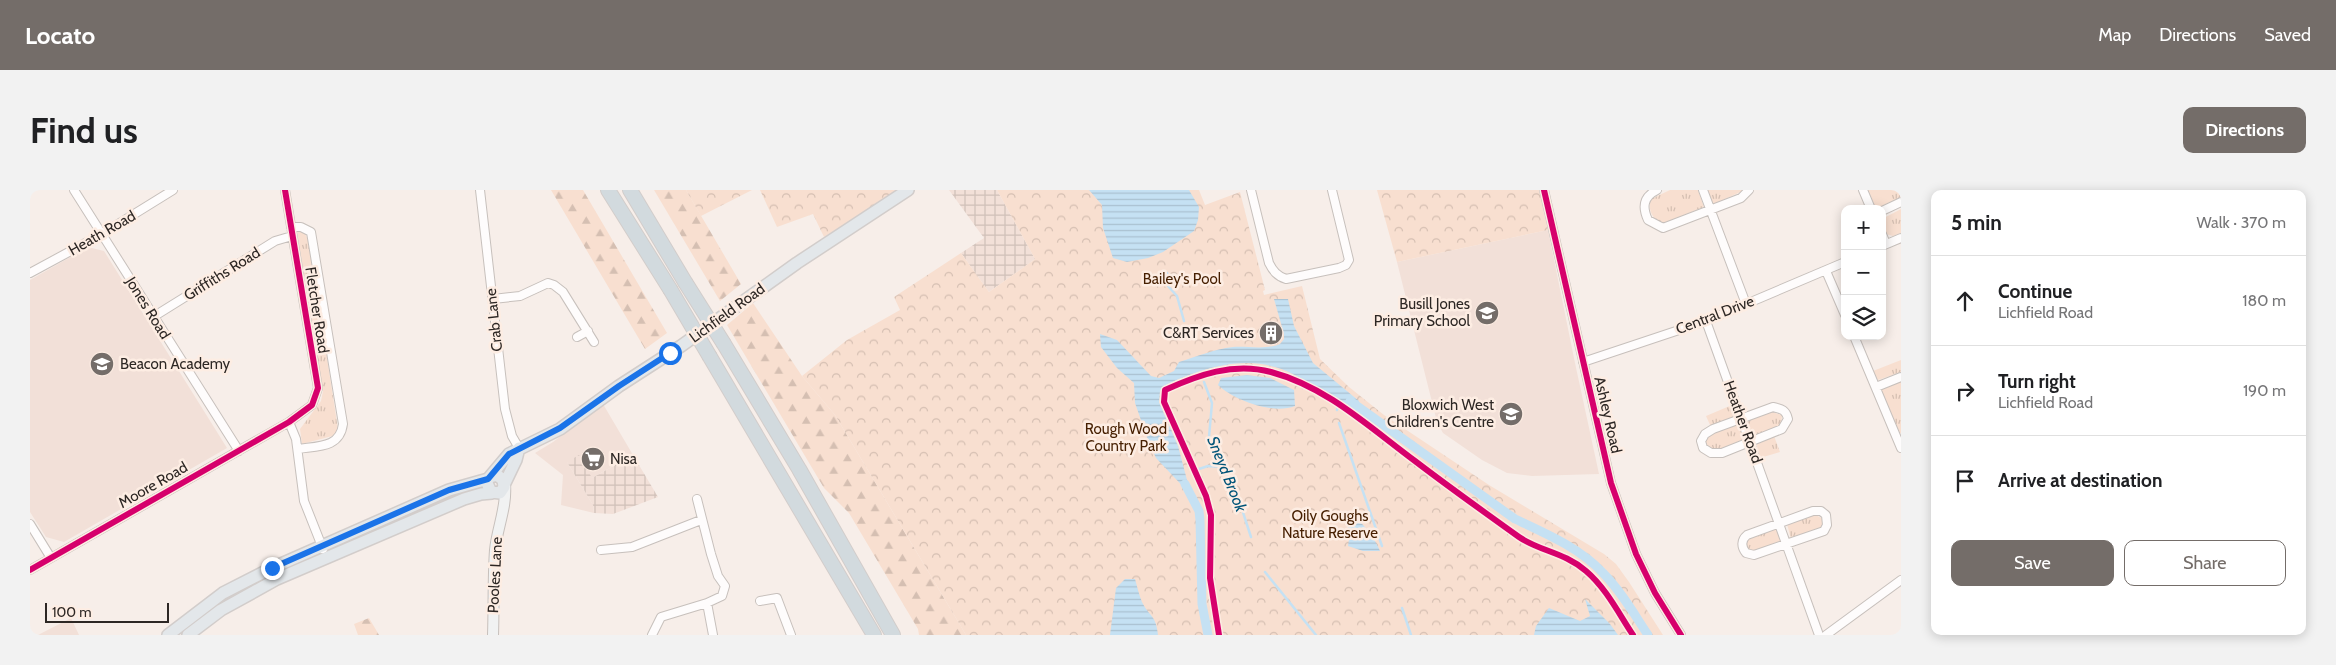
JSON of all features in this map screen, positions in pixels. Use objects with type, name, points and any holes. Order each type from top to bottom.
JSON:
[{"type":"highway","points":[[608,190],[670,289],[874,635]]},
{"type":"highway","points":[[630,190],[799,469],[893,635]]},
{"type":"main road","name":"Lichfield Road","points":[[489,478],[509,454],[518,448],[542,439],[560,428],[619,386],[681,346],[797,263],[908,190]]},
{"type":"main road","points":[[188,635],[236,600],[277,579],[464,499],[481,494],[501,492],[516,460],[518,448]]},
{"type":"main road","points":[[168,635],[223,593],[272,568],[449,490],[500,476],[505,484]]},
{"type":"main road","points":[[489,478],[487,488],[493,493]]},
{"type":"street","name":"Jones Road","points":[[74,190],[238,451]]},
{"type":"street","name":"Heath Road","points":[[30,273],[102,234],[173,190]]},
{"type":"street","name":"Fletcher Road","points":[[285,190],[318,388],[312,405],[289,422]]},
{"type":"street","name":"Crab Lane","points":[[480,190],[505,409],[512,436],[518,448]]},
{"type":"street","points":[[1251,190],[1269,263],[1272,270],[1286,279],[1339,268],[1346,265],[1349,260],[1332,190]]},
{"type":"street","name":"Ashley Road","points":[[1544,190],[1611,483],[1636,554],[1655,593],[1680,635]]},
{"type":"street","points":[[1657,190],[1649,194],[1644,201],[1643,210],[1648,220],[1656,226],[1668,228],[1741,198],[1749,190]]},
{"type":"street","points":[[1703,190],[1746,304]]},
{"type":"street","points":[[1863,190],[1869,205]]},
{"type":"street","points":[[1886,209],[1901,202]]},
{"type":"street","name":"Fletcher Road","points":[[291,232],[301,226],[310,232],[343,424],[342,434],[336,440],[326,445],[298,449]]},
{"type":"street","name":"Griffiths Road","points":[[153,317],[291,232]]},
{"type":"street","points":[[1886,244],[1901,238]]},
{"type":"street","name":"Central Drive","points":[[1582,362],[1706,321],[1841,264]]},
{"type":"street","points":[[1826,271],[1841,305]]},
{"type":"street","points":[[492,299],[520,296],[548,283],[554,285],[563,292],[594,342]]},
{"type":"street","name":"Heather Road","points":[[1706,321],[1819,635]]},
{"type":"street","points":[[577,337],[588,331]]},
{"type":"street","points":[[1856,340],[1899,437],[1901,448]]},
{"type":"street","points":[[1876,387],[1901,377]]},
{"type":"street","points":[[1774,407],[1783,409],[1788,419],[1782,429],[1722,453],[1710,453],[1703,448],[1701,441],[1705,434],[1742,418],[1774,407]]},
{"type":"street","points":[[289,422],[298,449],[304,501],[327,558]]},
{"type":"street","name":"Moore Road","points":[[30,570],[289,422]]},
{"type":"street","name":"Pooles Lane","points":[[493,635],[495,549],[500,515],[506,497],[505,484]]},
{"type":"street","name":"Pooles Lane","points":[[493,493],[499,506],[500,515]]},
{"type":"street","points":[[652,635],[662,617],[707,603],[722,596],[725,586],[713,561],[697,499]]},
{"type":"street","points":[[1812,511],[1821,511],[1826,515],[1827,525],[1824,531],[1754,555],[1746,553],[1742,549],[1742,543],[1747,535],[1779,523],[1812,511]]},
{"type":"street","points":[[601,550],[632,547],[701,520]]},
{"type":"street","points":[[30,524],[51,558]]},
{"type":"street","points":[[1826,635],[1901,580]]},
{"type":"street","points":[[760,601],[777,598],[791,635]]},
{"type":"street","points":[[707,603],[714,635]]},
{"type":"shaded area","points":[[949,190],[997,190],[1035,259],[989,292],[961,253],[984,238]]},
{"type":"shaded area","name":"Busill Jones Primary School","points":[[1548,230],[1599,474],[1532,476],[1507,473],[1482,460],[1443,433],[1437,422],[1397,262]]},
{"type":"shaded area","name":"Beacon Academy","points":[[88,247],[104,251],[227,448],[64,542],[46,537],[30,512],[30,280]]},
{"type":"shaded area","points":[[603,404],[633,455],[592,478],[567,462],[593,505],[594,513],[561,505],[563,475],[535,453],[553,442]]},
{"type":"shaded area","points":[[579,455],[592,478],[633,455],[658,497],[613,514],[594,513],[593,505],[567,462]]},
{"type":"shaded area","points":[[71,618],[79,635],[38,635]]},
{"type":"green space","points":[[551,190],[583,190],[667,333],[645,349]]},
{"type":"green space","points":[[654,190],[686,190],[741,284],[720,301]]},
{"type":"green space","points":[[686,190],[752,190],[701,216]]},
{"type":"green space","points":[[760,190],[901,190],[824,237],[813,214],[777,227]]},
{"type":"green space","name":"Rough Wood Country Park","points":[[997,190],[1199,190],[1205,205],[1240,192],[1265,290],[1263,291],[1264,295],[1302,286],[1320,359],[1349,387],[1384,415],[1489,485],[1604,554],[1616,564],[1663,635],[966,635],[835,415],[802,376],[847,340],[900,310],[894,297],[961,253],[989,292],[1035,259]]},
{"type":"green space","points":[[1377,190],[1539,190],[1548,230],[1397,262]]},
{"type":"green space","points":[[1670,190],[1698,190],[1704,207],[1664,223],[1660,222],[1654,218],[1650,211],[1651,199]]},
{"type":"green space","points":[[1707,190],[1745,190],[1712,203]]},
{"type":"green space","points":[[1868,190],[1901,190],[1901,197],[1884,205],[1875,205]]},
{"type":"green space","points":[[1901,209],[1901,233],[1893,236],[1886,234],[1886,217]]},
{"type":"green space","points":[[297,231],[304,232],[309,241],[338,429],[336,435],[302,444],[300,429],[321,401],[323,391]]},
{"type":"green space","points":[[753,303],[802,376],[835,415],[966,635],[919,635],[918,629],[849,513],[824,488],[727,325]]},
{"type":"green space","points":[[1901,360],[1901,372],[1878,380],[1873,371]]},
{"type":"green space","points":[[1901,379],[1901,433],[1900,433],[1880,389]]},
{"type":"green space","points":[[1732,405],[1735,418],[1711,427],[1706,416]]},
{"type":"green space","points":[[1772,412],[1782,415],[1781,426],[1753,436],[1747,421]]},
{"type":"green space","points":[[1737,423],[1740,424],[1746,441],[1717,451],[1706,447],[1705,439],[1710,435]]},
{"type":"green space","points":[[1774,436],[1780,452],[1760,458],[1756,443]]},
{"type":"green space","points":[[1814,514],[1823,519],[1822,528],[1791,539],[1787,524]]},
{"type":"green space","points":[[1774,528],[1778,530],[1781,543],[1753,552],[1745,549],[1751,537]]},
{"type":"green space","points":[[369,618],[379,635],[358,635],[354,624]]},
{"type":"water","points":[[1089,190],[1189,190],[1199,207],[1198,220],[1194,231],[1163,252],[1148,258],[1127,262],[1113,258],[1103,228],[1102,205]]},
{"type":"water","points":[[1274,299],[1288,299],[1294,326],[1313,363],[1359,401],[1360,409],[1345,406],[1300,377],[1275,367],[1261,364],[1247,363],[1218,366],[1164,386],[1160,391],[1159,402],[1178,446],[1191,495],[1156,458],[1135,403],[1134,383],[1117,368],[1101,347],[1100,334],[1117,340],[1151,376],[1159,378],[1174,371],[1179,362],[1212,351],[1233,347],[1263,347],[1280,344],[1284,339],[1284,334]]},
{"type":"water","points":[[1247,375],[1270,378],[1294,390],[1295,406],[1276,409],[1254,404],[1234,396],[1218,385],[1221,378]]},
{"type":"water","points":[[1347,514],[1358,520],[1367,529],[1380,551],[1363,551],[1348,546],[1350,533],[1345,519]]},
{"type":"water","points":[[1125,579],[1135,579],[1142,602],[1156,623],[1158,635],[1110,635],[1116,588]]},
{"type":"water","points":[[1585,599],[1610,624],[1618,635],[1534,635],[1536,626],[1549,608],[1580,621],[1590,616]]},
{"type":"waterway","name":"Sneyd Brook","points":[[1167,273],[1169,277],[1168,286],[1177,296],[1184,321]]},
{"type":"waterway","name":"Sneyd Brook","points":[[1204,382],[1212,403],[1209,437],[1213,449],[1238,497],[1251,537]]},
{"type":"waterway","points":[[1350,401],[1515,519],[1562,542],[1584,556],[1616,587],[1648,635]]},
{"type":"waterway","points":[[1337,410],[1338,406]]},
{"type":"waterway","points":[[1339,423],[1382,546]]},
{"type":"waterway","points":[[1196,470],[1208,466],[1222,467]]},
{"type":"waterway","points":[[1185,484],[1199,511],[1202,604],[1208,635]]},
{"type":"waterway","name":"Sneyd Brook","points":[[1265,572],[1316,635]]},
{"type":"waterway","points":[[1402,608],[1411,635]]},
{"type":"cycle path","points":[[30,570],[289,422],[312,405],[318,388],[285,190]]},
{"type":"cycle path","points":[[1544,190],[1611,483],[1636,554],[1655,593],[1681,635]]},
{"type":"cycle path","points":[[1219,635],[1210,578],[1211,515],[1206,496],[1164,402],[1165,390],[1203,375],[1243,368],[1271,372],[1311,387],[1347,409],[1519,537],[1578,565],[1600,585],[1633,635]]},
{"type":"place","name":"Busill Jones Primary School","points":[[1487,313]]},
{"type":"place","name":"C&RT Services","points":[[1271,333]]},
{"type":"place","name":"Beacon Academy","points":[[102,364]]},
{"type":"place","name":"Bloxwich West Children's Centre","points":[[1511,414]]},
{"type":"place","name":"Nisa","points":[[593,459]]},
{"type":"route","points":[[272,568],[449,490],[488,479],[509,454],[518,448],[542,439],[560,428],[670,353]]},
{"type":"park label","name":"Bailey's Pool","points":[[1182,279]]},
{"type":"park label","name":"Oily Goughs Nature Reserve","points":[[1330,524]]}]
